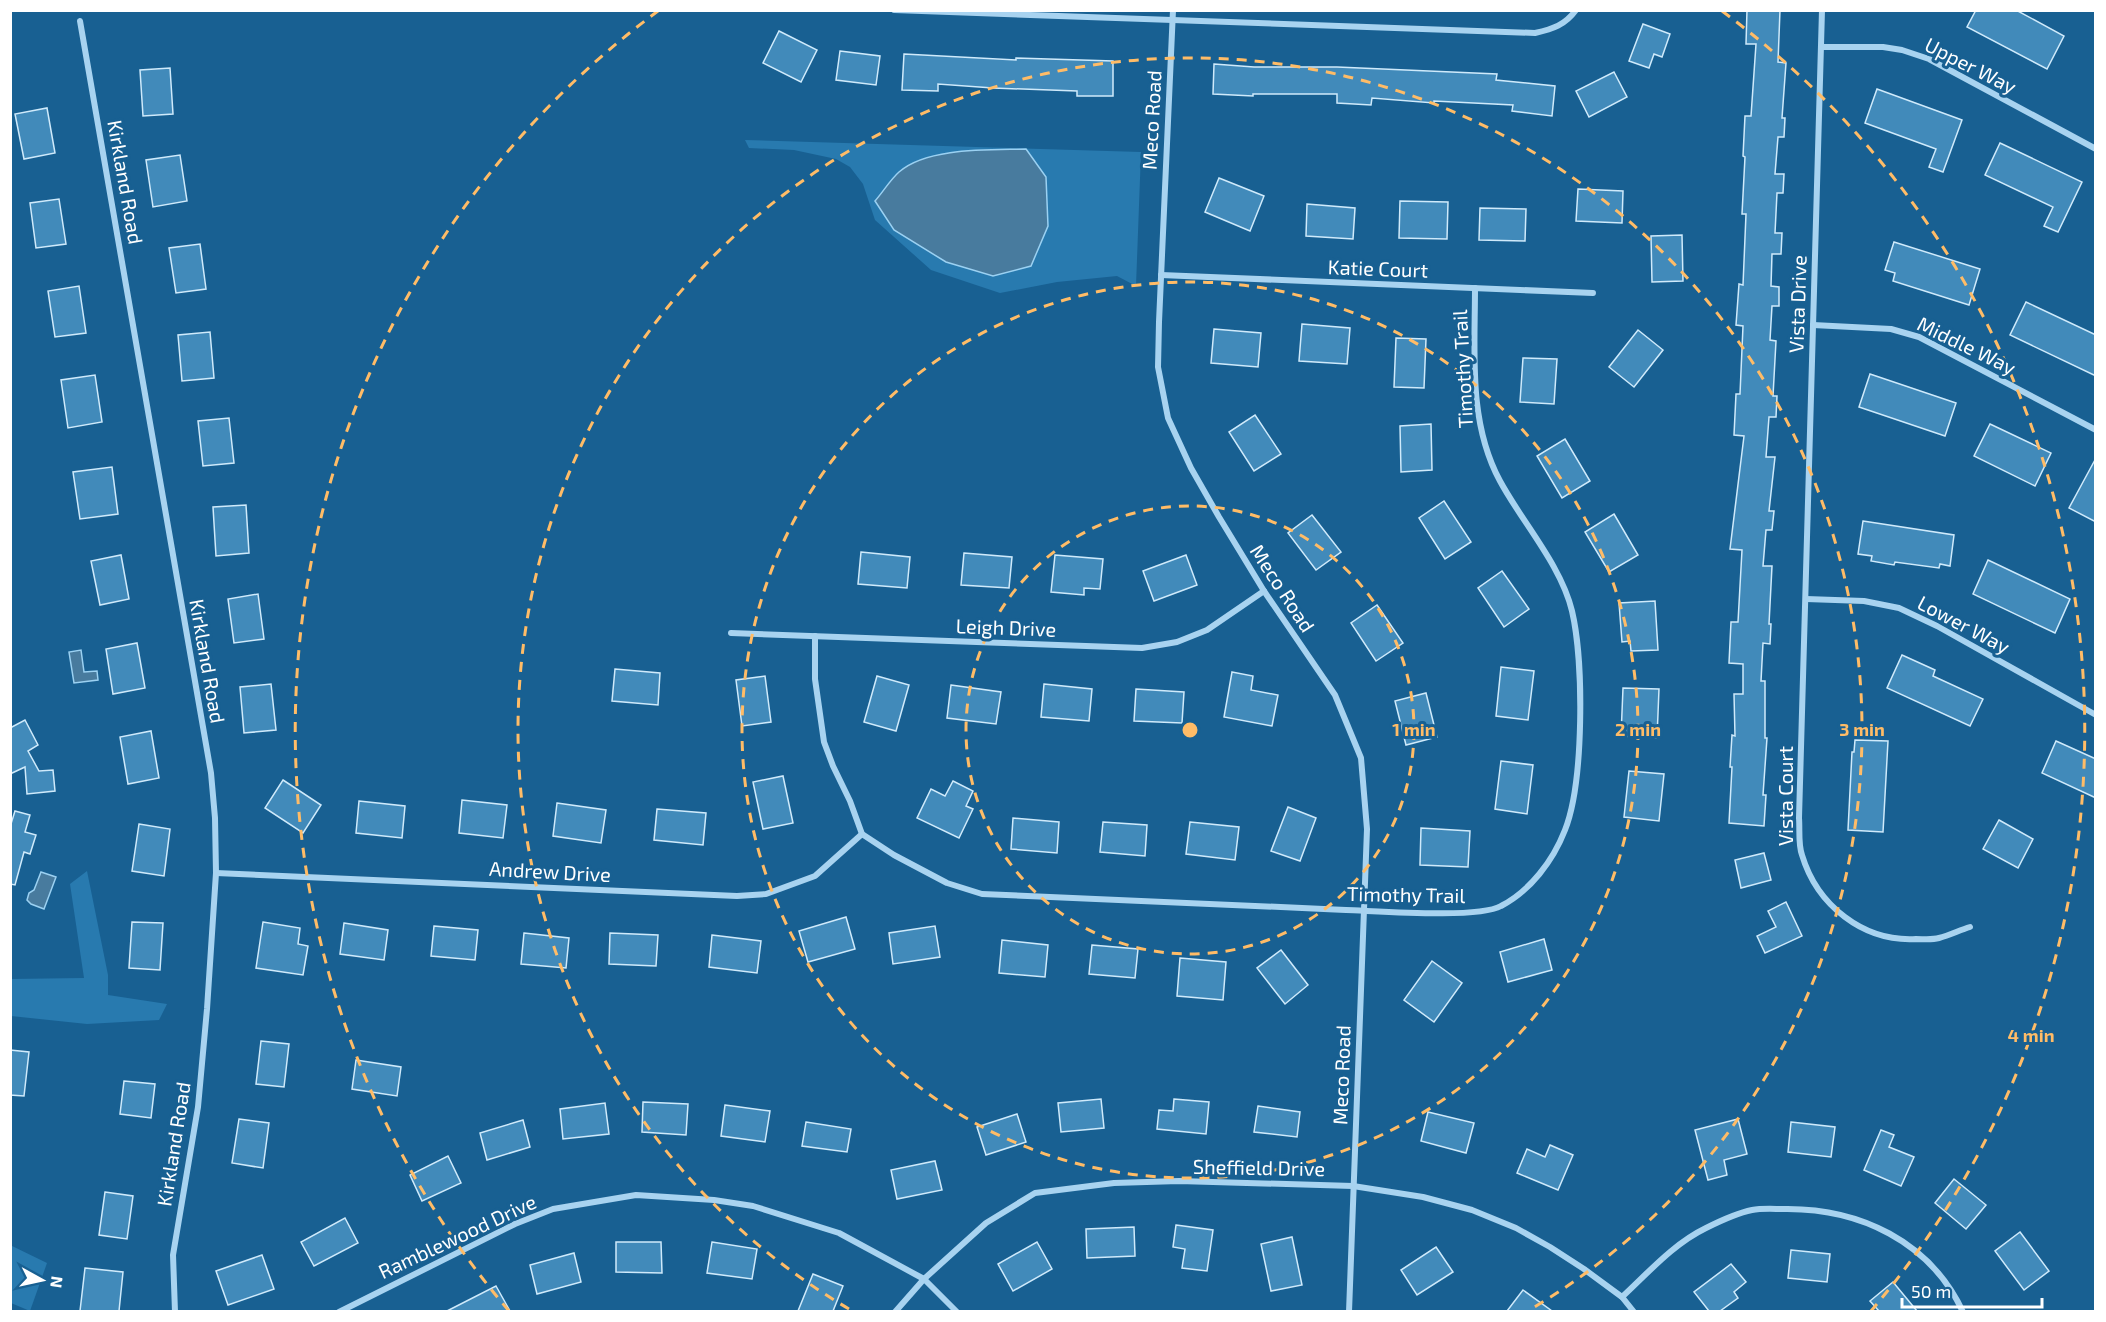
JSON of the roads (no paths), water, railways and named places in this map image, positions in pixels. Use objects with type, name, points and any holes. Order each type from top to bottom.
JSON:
[{"type":"street","points":[[894,10],[1535,33],[1552,29],[1568,21],[1576,10]]},
{"type":"street","name":"Meco Road","points":[[1173,10],[1158,367],[1168,418],[1191,468],[1264,591],[1335,695],[1361,758],[1367,829],[1349,1311]]},
{"type":"street","name":"Vista Drive","points":[[1806,599],[1822,10]]},
{"type":"street","name":"Kirkland Road","points":[[80,21],[211,773],[215,818],[216,873],[205,1042],[198,1107],[173,1255],[175,1311]]},
{"type":"street","name":"Upper Way","points":[[1821,47],[1883,47],[1902,50],[1929,59],[2096,148]]},
{"type":"street","name":"Katie Court","points":[[1161,275],[1593,293]]},
{"type":"street","name":"Timothy Trail","points":[[862,834],[894,855],[947,883],[982,894],[1364,911],[1468,912],[1497,909],[1521,894],[1545,866],[1565,830],[1576,782],[1579,713],[1578,662],[1572,610],[1561,584],[1540,544],[1500,481],[1484,446],[1478,416],[1475,288]]},
{"type":"street","name":"Middle Way","points":[[1813,325],[1892,329],[1919,337],[2096,430]]},
{"type":"street","name":"Leigh Drive","points":[[731,633],[1142,648],[1177,642],[1207,630],[1264,591]]},
{"type":"street","name":"Lower Way","points":[[1806,599],[1864,601],[1899,608],[1937,626],[2096,715]]},
{"type":"street","name":"Vista Court","points":[[1806,599],[1799,819],[1801,853],[1812,881],[1827,902],[1845,917],[1883,937],[1909,940],[1938,938],[1970,927]]},
{"type":"street","points":[[815,636],[815,680],[824,742],[862,834]]},
{"type":"street","name":"Andrew Drive","points":[[216,873],[737,896],[766,894],[815,876],[862,834]]},
{"type":"street","name":"Sheffield Drive","points":[[895,1311],[924,1279],[986,1223],[1035,1193],[1114,1183],[1179,1181],[1353,1186],[1423,1197],[1472,1210],[1505,1224],[1576,1263],[1622,1297],[1634,1311]]},
{"type":"street","name":"Ramblewood Drive","points":[[339,1311],[515,1224],[553,1209],[636,1196],[714,1200],[753,1206],[838,1233],[924,1279],[957,1311]]},
{"type":"street","points":[[1622,1297],[1677,1246],[1704,1229],[1754,1209],[1802,1209],[1842,1215],[1883,1229],[1903,1240],[1938,1275],[1963,1311]]}]
